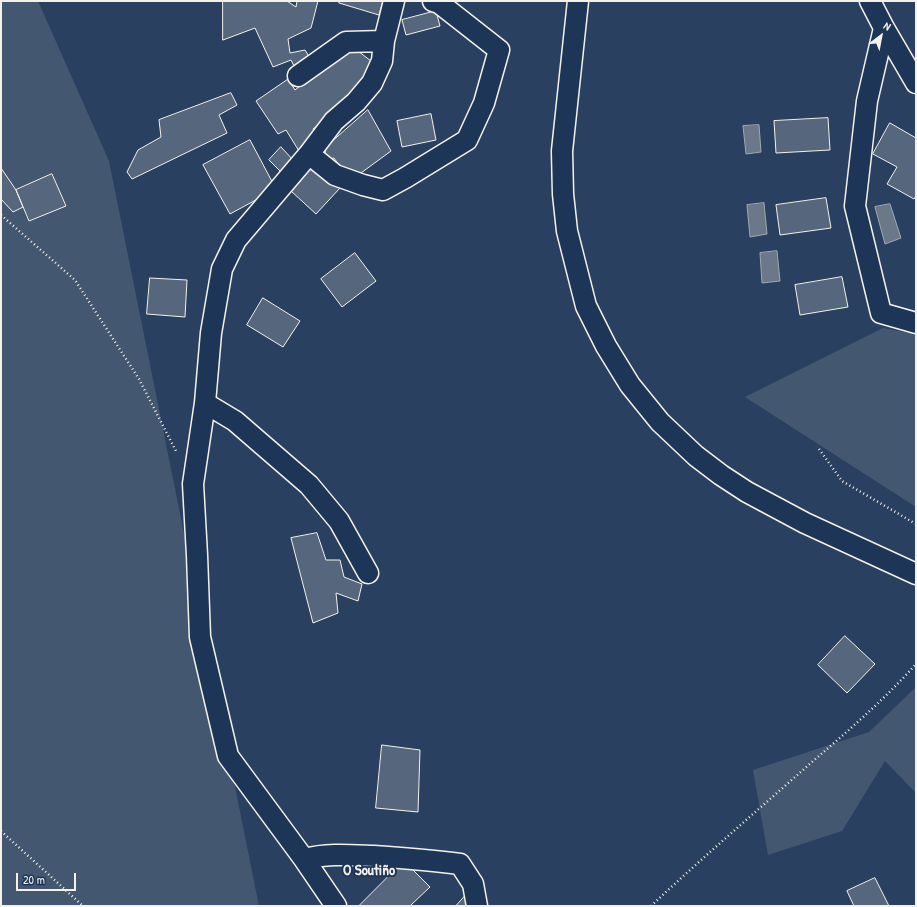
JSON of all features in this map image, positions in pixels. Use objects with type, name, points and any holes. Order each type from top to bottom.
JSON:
[{"type":"street","points":[[336,906],[304,859],[228,756],[200,636],[193,484],[205,402],[211,333],[222,269],[236,240],[334,121],[356,102],[372,83],[382,61],[384,41],[394,1]]},
{"type":"street","points":[[308,154],[335,174],[362,185],[382,190],[405,178],[467,140],[484,103],[499,50],[440,3],[433,1]]},
{"type":"street","points":[[578,1],[562,151],[563,194],[567,231],[586,306],[606,346],[630,385],[660,422],[696,456],[721,475],[747,492],[805,523],[916,574]]},
{"type":"street","points":[[870,1],[916,83]]},
{"type":"street","points":[[884,28],[867,100],[855,206],[881,313],[916,323]]},
{"type":"street","points":[[298,76],[346,42],[384,41]]},
{"type":"street","points":[[205,402],[235,421],[310,485],[339,521],[368,573]]},
{"type":"street","points":[[304,859],[318,855],[346,855],[419,859],[460,864],[472,884],[477,906]]},
{"type":"path","points":[[1,215],[75,280],[139,380],[178,456]]},
{"type":"path","points":[[819,449],[842,481],[916,524]]},
{"type":"path","points":[[650,906],[690,869],[856,724],[896,687],[916,664]]},
{"type":"path","points":[[1,831],[83,906]]},
{"type":"shaded area","points":[[1,1],[38,1],[109,161],[259,906],[1,906]]},
{"type":"shaded area","points":[[759,125],[761,152],[746,154],[743,126]]},
{"type":"shaded area","points":[[764,203],[767,234],[750,237],[747,205]]},
{"type":"shaded area","points":[[890,204],[901,238],[885,244],[875,207]]},
{"type":"shaded area","points":[[777,251],[780,281],[762,283],[760,253]]},
{"type":"shaded area","points":[[883,328],[916,334],[916,507],[745,397]]},
{"type":"shaded area","points":[[916,687],[916,793],[885,761],[842,831],[768,855],[753,770],[869,732]]},
{"type":"building","points":[[223,1],[287,1],[296,7],[297,1],[318,1],[311,28],[288,39],[290,53],[305,50],[310,58],[295,68],[291,60],[273,67],[255,28],[223,40]]},
{"type":"building","points":[[340,1],[383,1],[379,15],[339,3]]},
{"type":"building","points":[[436,11],[440,26],[406,35],[402,20]]},
{"type":"building","points":[[354,48],[371,61],[370,73],[353,97],[313,129],[317,137],[299,151],[286,130],[278,134],[256,101],[288,79],[295,90],[343,52]]},
{"type":"building","points":[[231,93],[237,105],[219,115],[227,133],[132,179],[127,172],[138,150],[161,137],[159,120]]},
{"type":"building","points":[[368,110],[391,151],[350,181],[334,158],[324,160],[326,147]]},
{"type":"building","points":[[431,114],[436,140],[402,147],[397,121]]},
{"type":"building","points":[[828,118],[830,150],[776,153],[774,121]]},
{"type":"building","points":[[890,123],[916,138],[916,196],[914,199],[887,184],[897,167],[873,154]]},
{"type":"building","points":[[250,140],[276,189],[230,214],[203,165]]},
{"type":"building","points":[[281,147],[295,162],[283,174],[269,160]]},
{"type":"building","points":[[315,165],[340,188],[316,214],[291,191]]},
{"type":"building","points":[[1,168],[16,190],[23,207],[13,212],[1,199]]},
{"type":"building","points":[[52,174],[66,206],[29,221],[16,190]]},
{"type":"building","points":[[826,198],[831,228],[780,235],[776,205]]},
{"type":"building","points":[[355,253],[376,281],[342,307],[321,279]]},
{"type":"building","points":[[842,277],[848,307],[800,315],[795,285]]},
{"type":"building","points":[[150,278],[187,280],[185,317],[147,314]]},
{"type":"building","points":[[263,298],[300,321],[283,347],[247,325]]},
{"type":"building","points":[[317,533],[326,560],[340,560],[344,577],[362,584],[358,601],[336,593],[338,613],[313,623],[291,538]]},
{"type":"building","points":[[845,636],[875,664],[847,693],[818,665]]},
{"type":"building","points":[[382,745],[420,750],[418,812],[376,808]]},
{"type":"building","points":[[404,861],[430,887],[411,905],[412,906],[359,906]]},
{"type":"building","points":[[875,878],[889,906],[854,906],[847,891]]},
{"type":"building","points":[[466,895],[470,906],[456,906]]},
{"type":"district","name":"O Soutiño","points":[[369,871]]}]
